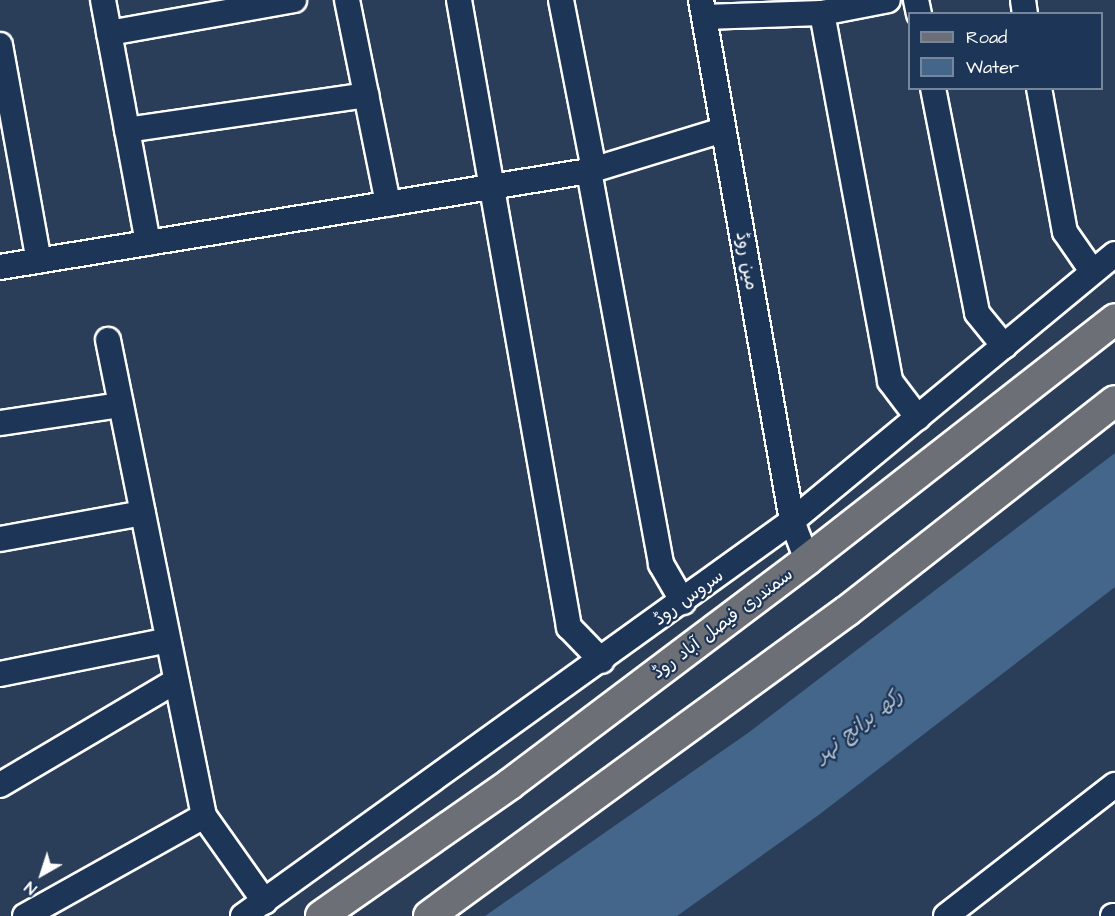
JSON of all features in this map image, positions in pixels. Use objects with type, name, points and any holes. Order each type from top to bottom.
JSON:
[{"type":"main road","name":"سمندری فیصل آباد روڈ","points":[[321,916],[510,784],[807,560],[1115,319]]},
{"type":"main road","points":[[429,916],[847,611],[1115,401]]},
{"type":"street","points":[[103,0],[148,243]]},
{"type":"street","points":[[109,33],[211,7],[294,0]]},
{"type":"street","points":[[347,0],[388,204]]},
{"type":"street","points":[[459,0],[494,186],[569,627],[602,661]]},
{"type":"street","points":[[561,0],[661,564],[683,602]]},
{"type":"street","points":[[702,8],[822,13],[888,0]]},
{"type":"street","name":"مین روڈ","points":[[702,8],[792,521],[807,560]]},
{"type":"street","points":[[822,13],[890,381],[918,418]]},
{"type":"street","points":[[0,45],[39,261]]},
{"type":"street","points":[[933,90],[977,313],[1004,346]]},
{"type":"street","points":[[1039,90],[1065,232],[1092,271]]},
{"type":"street","points":[[127,130],[366,95]]},
{"type":"street","points":[[0,267],[592,170],[723,130]]},
{"type":"street","name":"سروس روڈ","points":[[243,916],[602,661],[792,521],[1115,254]]},
{"type":"street","points":[[108,340],[204,816],[265,902]]},
{"type":"street","points":[[0,423],[121,405]]},
{"type":"street","points":[[0,539],[143,513]]},
{"type":"street","points":[[0,674],[168,640]]},
{"type":"street","points":[[0,785],[176,681]]},
{"type":"street","points":[[959,912],[1115,785]]},
{"type":"street","points":[[25,916],[204,816]]},
{"type":"water","name":"رکھ برانچ نہر","points":[[1115,453],[1115,587],[820,814],[677,916],[485,916],[748,733]]}]
